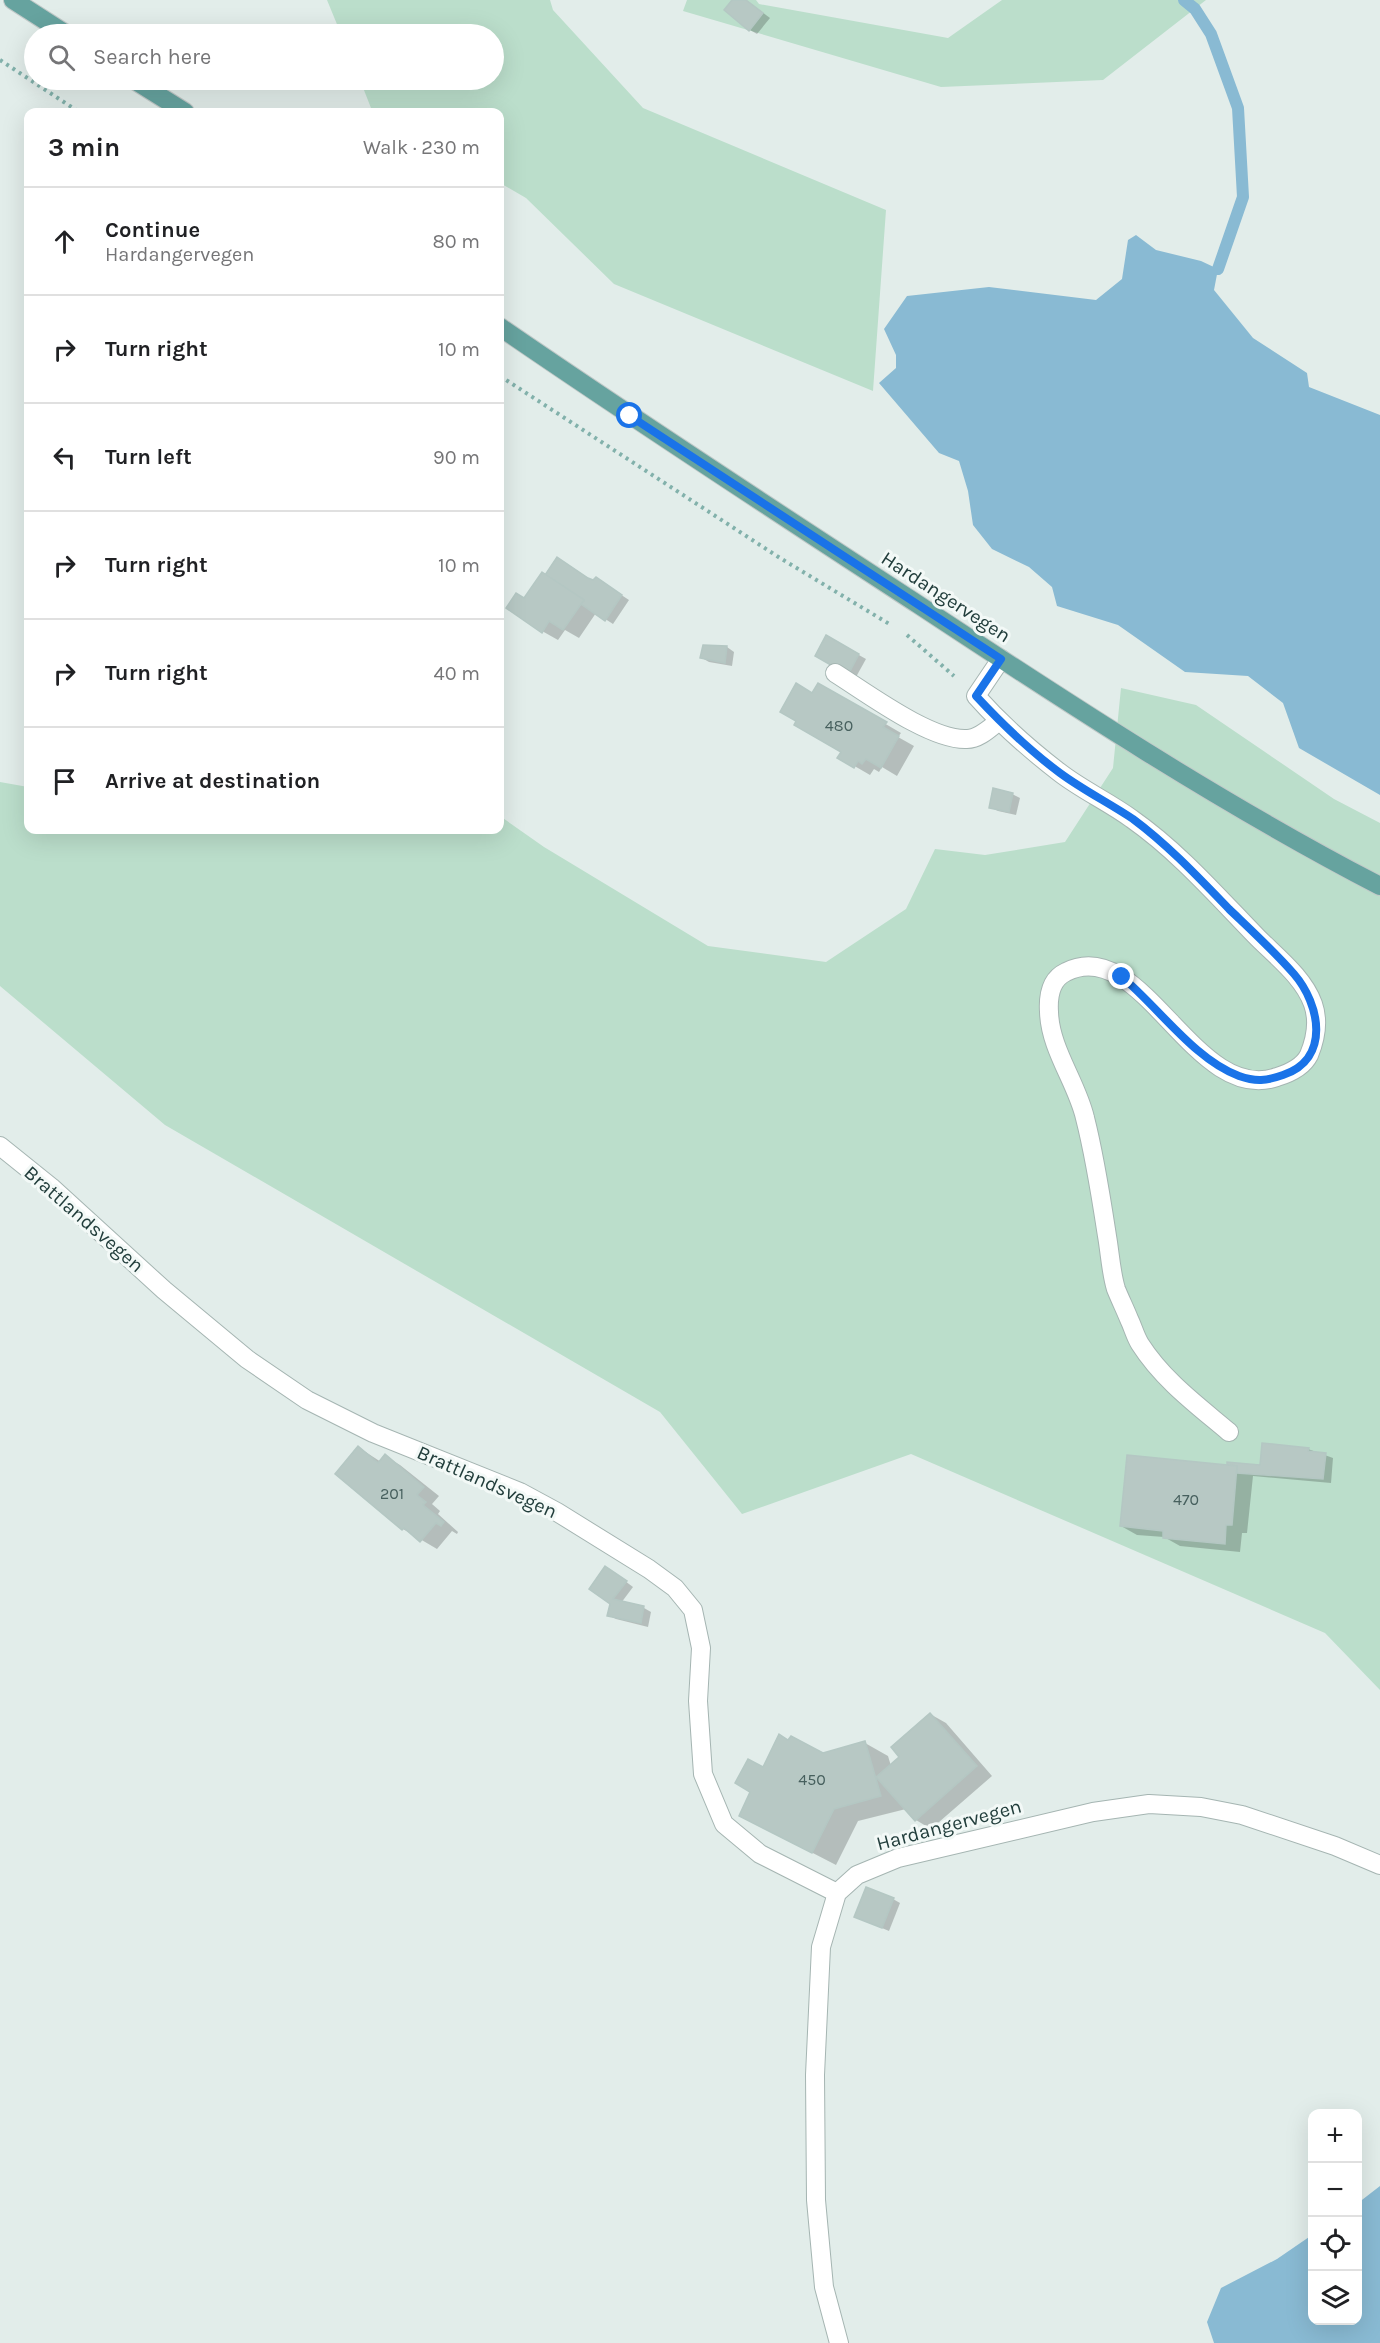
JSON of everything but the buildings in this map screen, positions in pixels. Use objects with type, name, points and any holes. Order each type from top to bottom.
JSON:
[{"type":"main road","points":[[13,0],[50,24]]},
{"type":"main road","points":[[150,90],[179,108]]},
{"type":"main road","name":"Hardangervegen","points":[[504,330],[630,416],[1001,659],[1183,775],[1380,886]]},
{"type":"street","points":[[1001,659],[976,696],[999,721],[1061,774],[1133,820],[1178,857],[1295,975],[1313,1002],[1317,1024],[1315,1042],[1305,1061],[1290,1073],[1265,1082],[1241,1077],[1221,1068],[1201,1054],[1144,996],[1122,977],[1108,969],[1090,966],[1063,973],[1054,982],[1049,996],[1049,1017],[1055,1039],[1085,1116],[1115,1286],[1139,1342],[1172,1385],[1229,1432]]},
{"type":"street","points":[[835,673],[921,726],[946,737],[968,739],[981,735],[999,721]]},
{"type":"street","name":"Brattlandsvegen","points":[[0,1146],[51,1187],[165,1290],[247,1359],[307,1400],[373,1433],[520,1492],[650,1569],[675,1588],[693,1610],[701,1648],[698,1701],[703,1774],[724,1824],[760,1854],[837,1893]]},
{"type":"street","name":"Hardangervegen","points":[[837,1893],[857,1875],[898,1858],[1093,1812],[1149,1804],[1201,1807],[1242,1815],[1335,1845],[1380,1865]]},
{"type":"street","points":[[837,1893],[821,1947],[815,2075],[816,2200],[824,2287],[838,2343]]},
{"type":"path","points":[[0,60],[24,76]]},
{"type":"path","points":[[46,90],[73,108]]},
{"type":"path","points":[[504,379],[780,558],[896,628]]},
{"type":"path","points":[[906,634],[976,696]]},
{"type":"green space","points":[[327,0],[550,0],[553,10],[643,108],[886,210],[873,391],[614,284],[526,198],[504,185],[504,108],[371,108],[364,90],[504,90],[504,24],[337,24]]},
{"type":"green space","points":[[687,0],[756,0],[759,4],[948,38],[1002,0],[1206,0],[1103,80],[941,87],[683,11]]},
{"type":"green space","points":[[1121,688],[1196,705],[1334,799],[1380,823],[1380,1690],[1325,1633],[911,1454],[742,1514],[660,1412],[165,1125],[0,986],[0,782],[24,786],[24,834],[504,834],[504,819],[544,847],[708,946],[826,962],[906,909],[935,849],[985,855],[1065,842],[1113,768]]},
{"type":"water","points":[[1136,235],[1156,250],[1201,261],[1218,269],[1214,290],[1253,338],[1307,373],[1309,387],[1380,415],[1380,795],[1299,748],[1283,703],[1248,676],[1185,672],[1118,625],[1057,606],[1052,587],[1029,567],[992,549],[973,525],[968,491],[959,461],[939,453],[879,383],[896,368],[896,355],[884,329],[907,296],[989,287],[1096,300],[1122,279],[1128,240]]},
{"type":"water","points":[[1380,2186],[1380,2343],[1214,2343],[1207,2322],[1221,2288],[1277,2259],[1308,2238],[1308,2325],[1362,2325],[1362,2200]]},
{"type":"waterway","points":[[1184,0],[1195,9],[1211,34],[1238,108],[1243,197],[1218,269]]},
{"type":"route","points":[[630,416],[1001,659],[976,696],[999,721],[1061,774],[1133,820],[1178,857],[1295,975],[1313,1002],[1317,1024],[1315,1042],[1305,1061],[1290,1073],[1265,1082],[1241,1077],[1221,1068],[1201,1054],[1122,977]]}]
